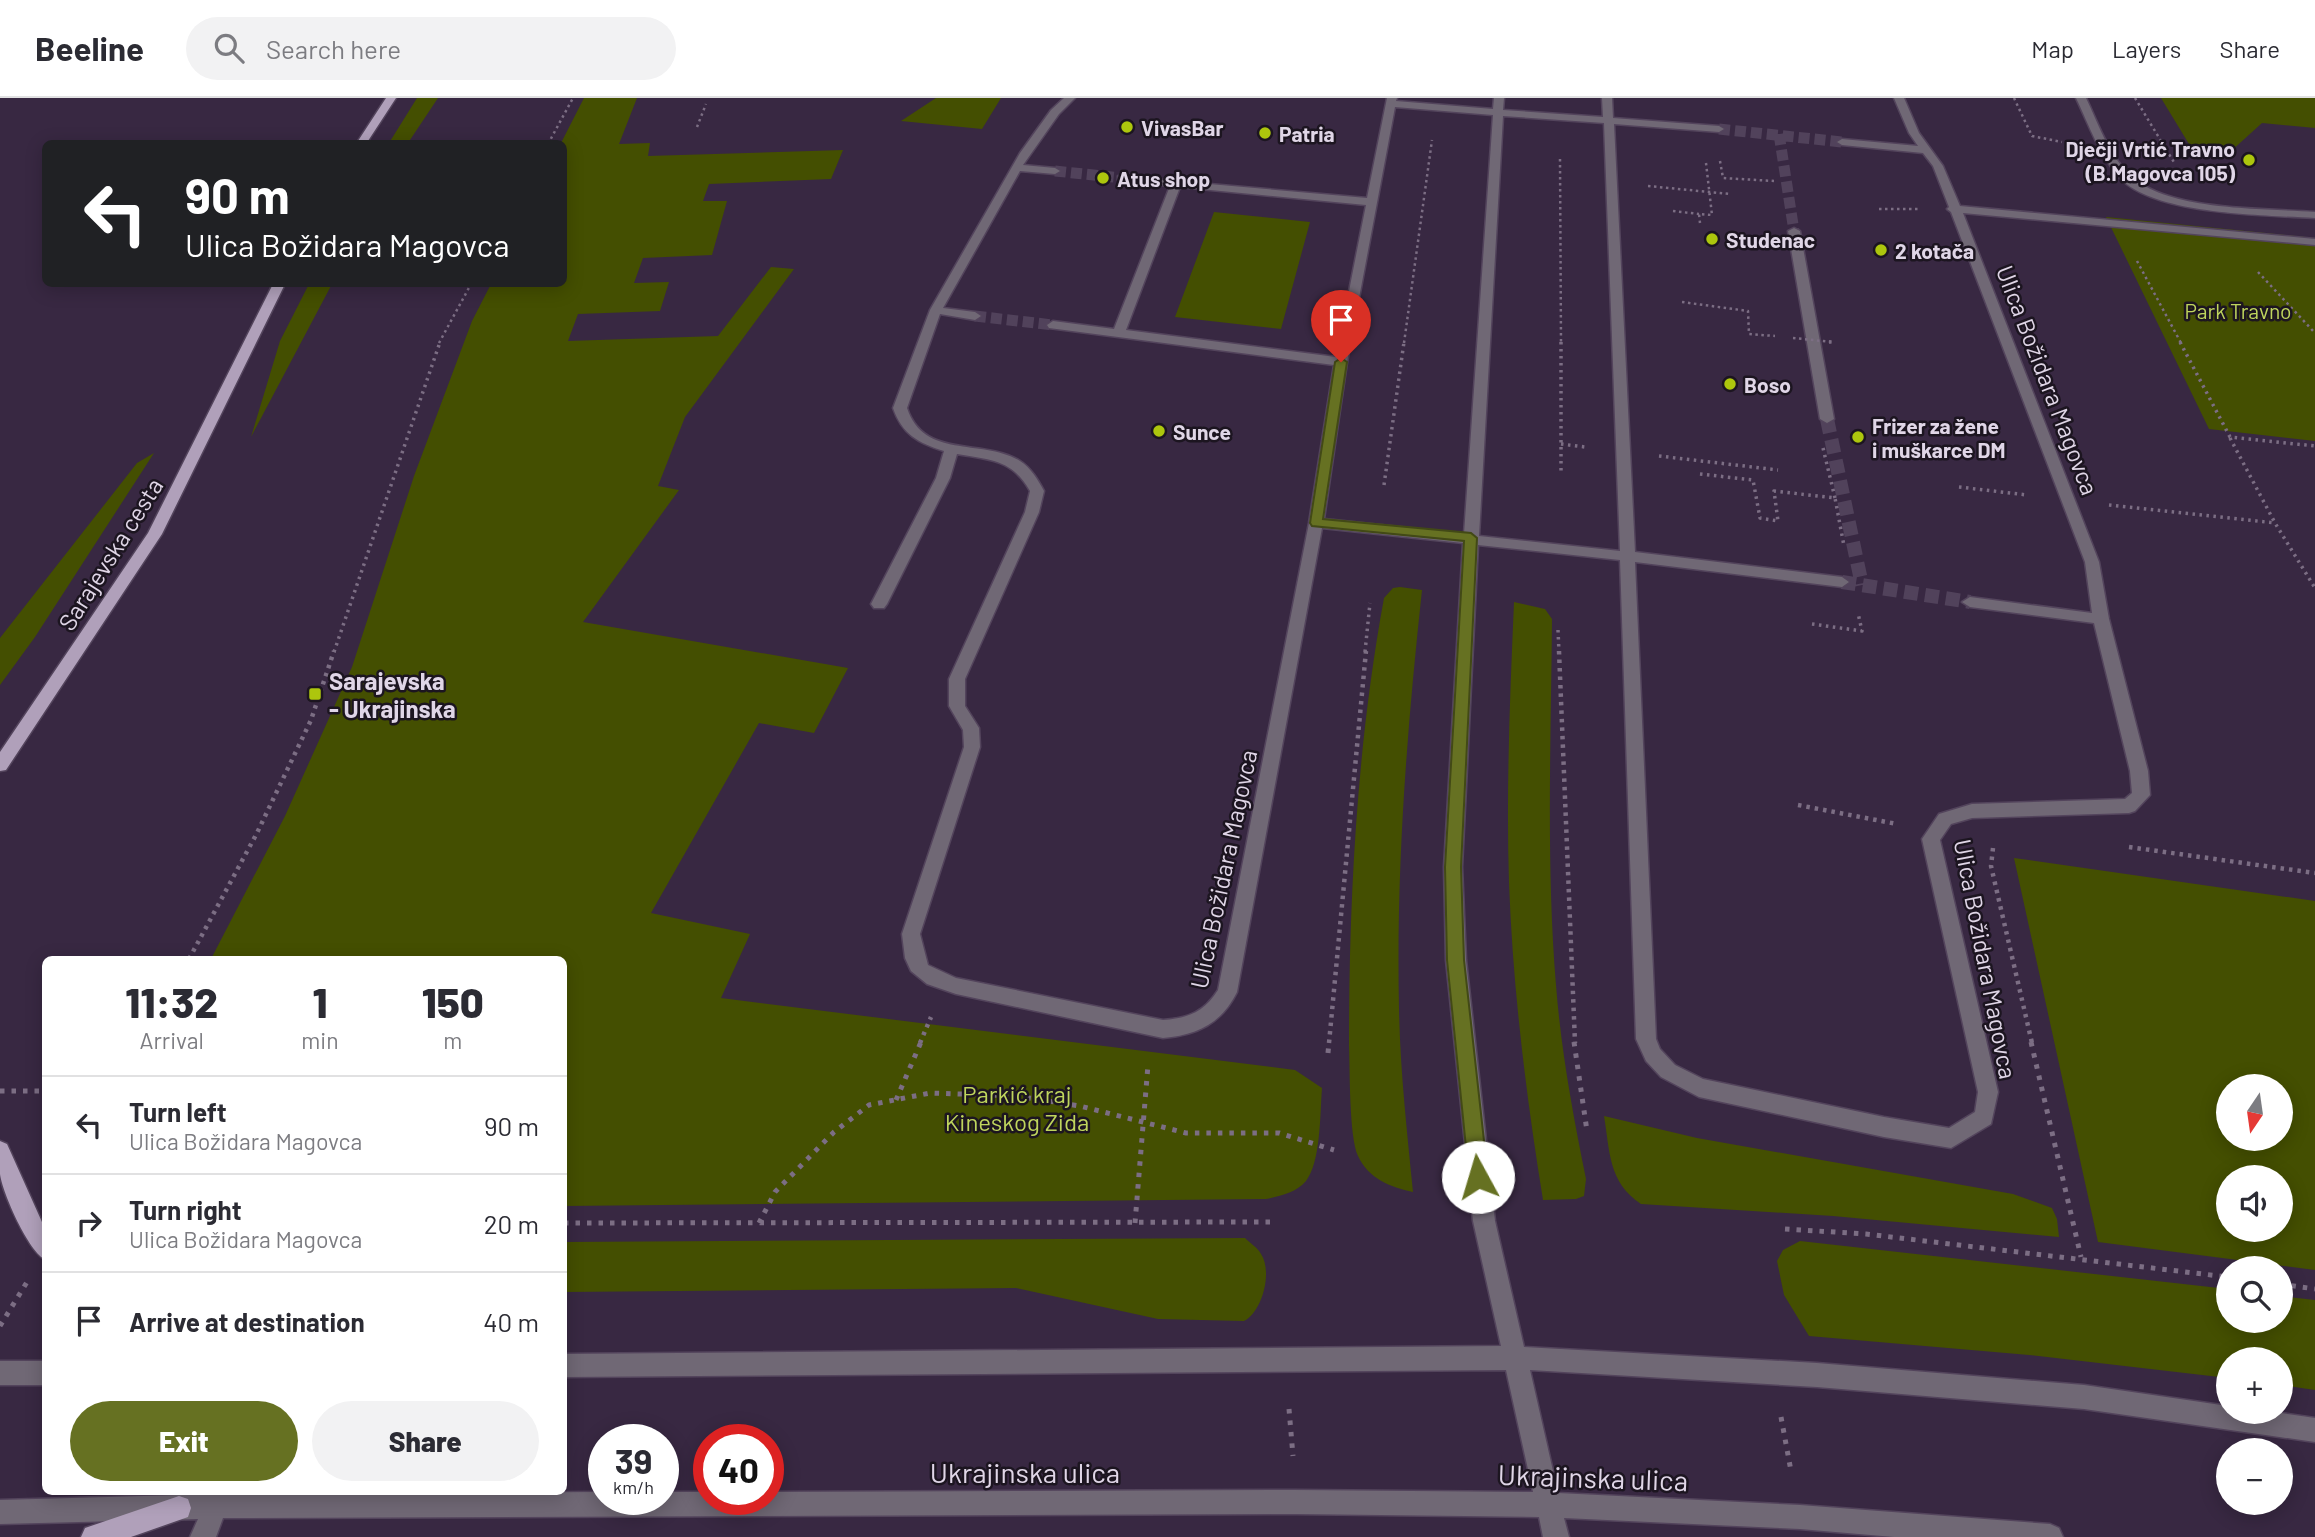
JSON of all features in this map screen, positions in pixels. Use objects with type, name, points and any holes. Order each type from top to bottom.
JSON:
[{"type":"main road","points":[[363,140],[391,98]]},
{"type":"main road","name":"Sarajevska cesta","points":[[0,765],[155,534],[278,287]]},
{"type":"main road","points":[[0,1151],[36,1237],[42,1244]]},
{"type":"main road","points":[[94,1537],[179,1508]]},
{"type":"street","name":"Ulica Božidara Magovca","points":[[1070,98],[1055,112],[1016,168],[936,310],[900,408],[901,419],[921,438],[951,450],[1013,463],[1027,474],[1037,491],[1032,512],[957,679],[955,703],[960,718],[971,728],[972,747],[911,934],[914,959],[926,977],[956,986],[1163,1029],[1188,1028],[1216,1012],[1227,992],[1316,523],[1341,362],[1391,101],[1499,105],[1608,120]]},
{"type":"street","name":"Ulica Božidara Magovca","points":[[1607,98],[1613,182],[1646,1039],[1653,1055],[1668,1071],[1699,1088],[1884,1128],[1951,1138],[1984,1117],[1988,1092],[1931,839],[1945,819],[1972,811],[2129,806],[2141,795],[2139,771],[2101,619],[2092,562],[1997,311],[1938,166],[1907,120],[1899,98]]},
{"type":"street","points":[[2081,98],[2116,165],[2128,181],[2137,187],[2161,197],[2199,205],[2315,215]]},
{"type":"street","points":[[1499,105],[1453,867],[1456,960],[1484,1221],[1556,1537]]},
{"type":"street","points":[[1608,120],[1719,130]]},
{"type":"street","points":[[1842,142],[1927,150]]},
{"type":"street","points":[[1016,168],[1055,171]]},
{"type":"street","points":[[1122,178],[1373,202]]},
{"type":"street","points":[[1119,333],[1176,183]]},
{"type":"street","points":[[1954,209],[2315,242]]},
{"type":"street","points":[[1794,231],[1827,419]]},
{"type":"street","points":[[936,310],[975,316]]},
{"type":"street","points":[[1053,325],[1341,362]]},
{"type":"street","points":[[879,604],[943,478],[951,450]]},
{"type":"street","points":[[1316,523],[1471,538],[1842,582]]},
{"type":"street","points":[[1970,602],[2101,619]]},
{"type":"street","points":[[567,1366],[1515,1358],[1817,1375],[2084,1397],[2315,1430]]},
{"type":"street","points":[[0,1373],[42,1373]]},
{"type":"street","name":"Ukrajinska ulica","points":[[0,1512],[215,1506],[1296,1502],[1548,1505],[1800,1517],[2050,1537]]},
{"type":"street","points":[[203,1537],[215,1506]]},
{"type":"path","points":[[550,140],[573,98]]},
{"type":"path","points":[[697,127],[706,104]]},
{"type":"path","points":[[1384,485],[1433,128]]},
{"type":"path","points":[[1560,159],[1561,472]]},
{"type":"path","points":[[1673,211],[1712,215],[1706,162]]},
{"type":"path","points":[[1721,164],[1723,178],[1774,181]]},
{"type":"path","points":[[1645,185],[1730,194]]},
{"type":"path","points":[[1699,214],[1700,223]]},
{"type":"path","points":[[2117,223],[2275,523],[2315,588]]},
{"type":"path","points":[[2215,232],[2250,264],[2315,333]]},
{"type":"path","points":[[191,956],[257,833],[311,720],[437,348],[469,287]]},
{"type":"path","points":[[1682,302],[1748,311],[1749,334],[1783,337]]},
{"type":"path","points":[[1793,338],[1833,342]]},
{"type":"path","points":[[2230,437],[2315,446]]},
{"type":"path","points":[[1821,440],[1835,498]]},
{"type":"path","points":[[1651,455],[1778,470]]},
{"type":"path","points":[[1700,474],[1753,480],[1759,518],[1779,520],[1774,499]]},
{"type":"path","points":[[1959,487],[2275,523]]},
{"type":"path","points":[[1328,1054],[1370,603]]},
{"type":"path","points":[[1558,630],[1573,1031],[1587,1131]]},
{"type":"path","points":[[1798,804],[1907,826]]},
{"type":"path","points":[[1994,840],[1991,866],[2081,1257]]},
{"type":"path","points":[[2115,845],[2315,873]]},
{"type":"path","points":[[896,1100],[934,1010]]},
{"type":"path","points":[[1135,1223],[1149,1056]]},
{"type":"path","points":[[0,1091],[42,1091]]},
{"type":"path","points":[[758,1223],[775,1192],[834,1132],[869,1105],[930,1093],[1016,1096],[1080,1106],[1186,1133],[1279,1133],[1334,1150]]},
{"type":"path","points":[[567,1223],[1271,1222]]},
{"type":"path","points":[[1785,1229],[1866,1234],[2081,1257],[2216,1275]]},
{"type":"path","points":[[0,1326],[28,1280]]},
{"type":"path","points":[[2293,1286],[2315,1289]]},
{"type":"path","points":[[1289,1409],[1293,1456]]},
{"type":"path","points":[[1780,1416],[1791,1471]]},
{"type":"green space","points":[[417,98],[438,98],[410,140],[391,140]]},
{"type":"green space","name":"Parkić kraj Kineskog Zida","points":[[584,98],[637,98],[619,144],[650,143],[648,156],[843,150],[831,179],[709,184],[703,201],[727,201],[712,255],[643,258],[634,283],[669,282],[660,311],[578,314],[568,341],[718,336],[771,267],[794,269],[685,417],[658,486],[679,490],[583,622],[848,668],[814,733],[759,723],[651,913],[750,934],[721,998],[1295,1070],[1322,1088],[1315,1162],[1306,1181],[1298,1188],[1266,1199],[567,1206],[567,956],[213,956],[285,816],[352,667],[414,476],[472,321],[489,287],[567,287],[567,140],[563,140]]},
{"type":"green space","points":[[936,98],[1001,98],[982,129],[901,121]]},
{"type":"green space","points":[[2161,98],[2315,98],[2315,128],[2262,123],[2230,152],[2192,149]]},
{"type":"green space","points":[[1214,212],[1310,222],[1281,329],[1175,317]]},
{"type":"green space","name":"Park Travno","points":[[2106,217],[2315,238],[2315,441],[2209,429]]},
{"type":"green space","points":[[307,287],[330,287],[251,437],[280,341]]},
{"type":"green space","points":[[154,453],[35,637],[0,685],[0,638],[137,463]]},
{"type":"green space","points":[[1393,588],[1422,590],[1407,746],[1399,903],[1400,1031],[1413,1192],[1381,1181],[1368,1171],[1358,1156],[1351,1119],[1349,1046],[1353,877],[1367,709],[1384,598]]},
{"type":"green space","points":[[1514,602],[1545,609],[1552,619],[1551,894],[1561,1034],[1586,1179],[1584,1196],[1576,1199],[1543,1200],[1521,1042],[1508,848]]},
{"type":"green space","points":[[2014,858],[2315,901],[2315,1270],[2293,1267],[2293,1256],[2216,1257],[2098,1242]]},
{"type":"green space","points":[[1604,1116],[1697,1138],[2013,1194],[2052,1208],[2057,1219],[2059,1237],[1833,1216],[1641,1204],[1630,1195],[1616,1176]]},
{"type":"green space","points":[[1245,1238],[1260,1252],[1266,1281],[1256,1309],[1244,1321],[1158,1319],[1016,1288],[567,1292],[567,1242]]},
{"type":"green space","points":[[1800,1241],[2216,1288],[2216,1333],[2293,1333],[2293,1297],[2315,1300],[2315,1390],[2293,1387],[2293,1347],[2216,1347],[2216,1377],[2029,1355],[1809,1336],[1784,1295],[1777,1261],[1783,1250]]},
{"type":"tunnel","points":[[1719,129],[1779,135]]},
{"type":"tunnel","points":[[1779,135],[1842,142]]},
{"type":"tunnel","points":[[1779,135],[1794,231]]},
{"type":"tunnel","points":[[1055,171],[1122,178]]},
{"type":"tunnel","points":[[975,316],[1053,325]]},
{"type":"tunnel","points":[[1827,419],[1862,585]]},
{"type":"tunnel","points":[[1842,582],[1970,602]]},
{"type":"place","name":"VivasBar","points":[[1127,127]]},
{"type":"place","name":"Patria","points":[[1265,133]]},
{"type":"place","name":"Dječji Vrtić Travno (B.Magovca 105)","points":[[2249,160]]},
{"type":"place","name":"Atus shop","points":[[1103,178]]},
{"type":"place","name":"Studenac","points":[[1712,239]]},
{"type":"place","name":"2 kotača","points":[[1881,250]]},
{"type":"place","name":"Boso","points":[[1730,384]]},
{"type":"place","name":"Sunce","points":[[1159,431]]},
{"type":"place","name":"Frizer za žene i muškarce DM","points":[[1858,437]]},
{"type":"place","name":"Sarajevska - Ukrajinska","points":[[315,694]]},
{"type":"route","points":[[1341,362],[1316,523],[1471,538],[1453,867],[1461,1023],[1478,1177]]}]
